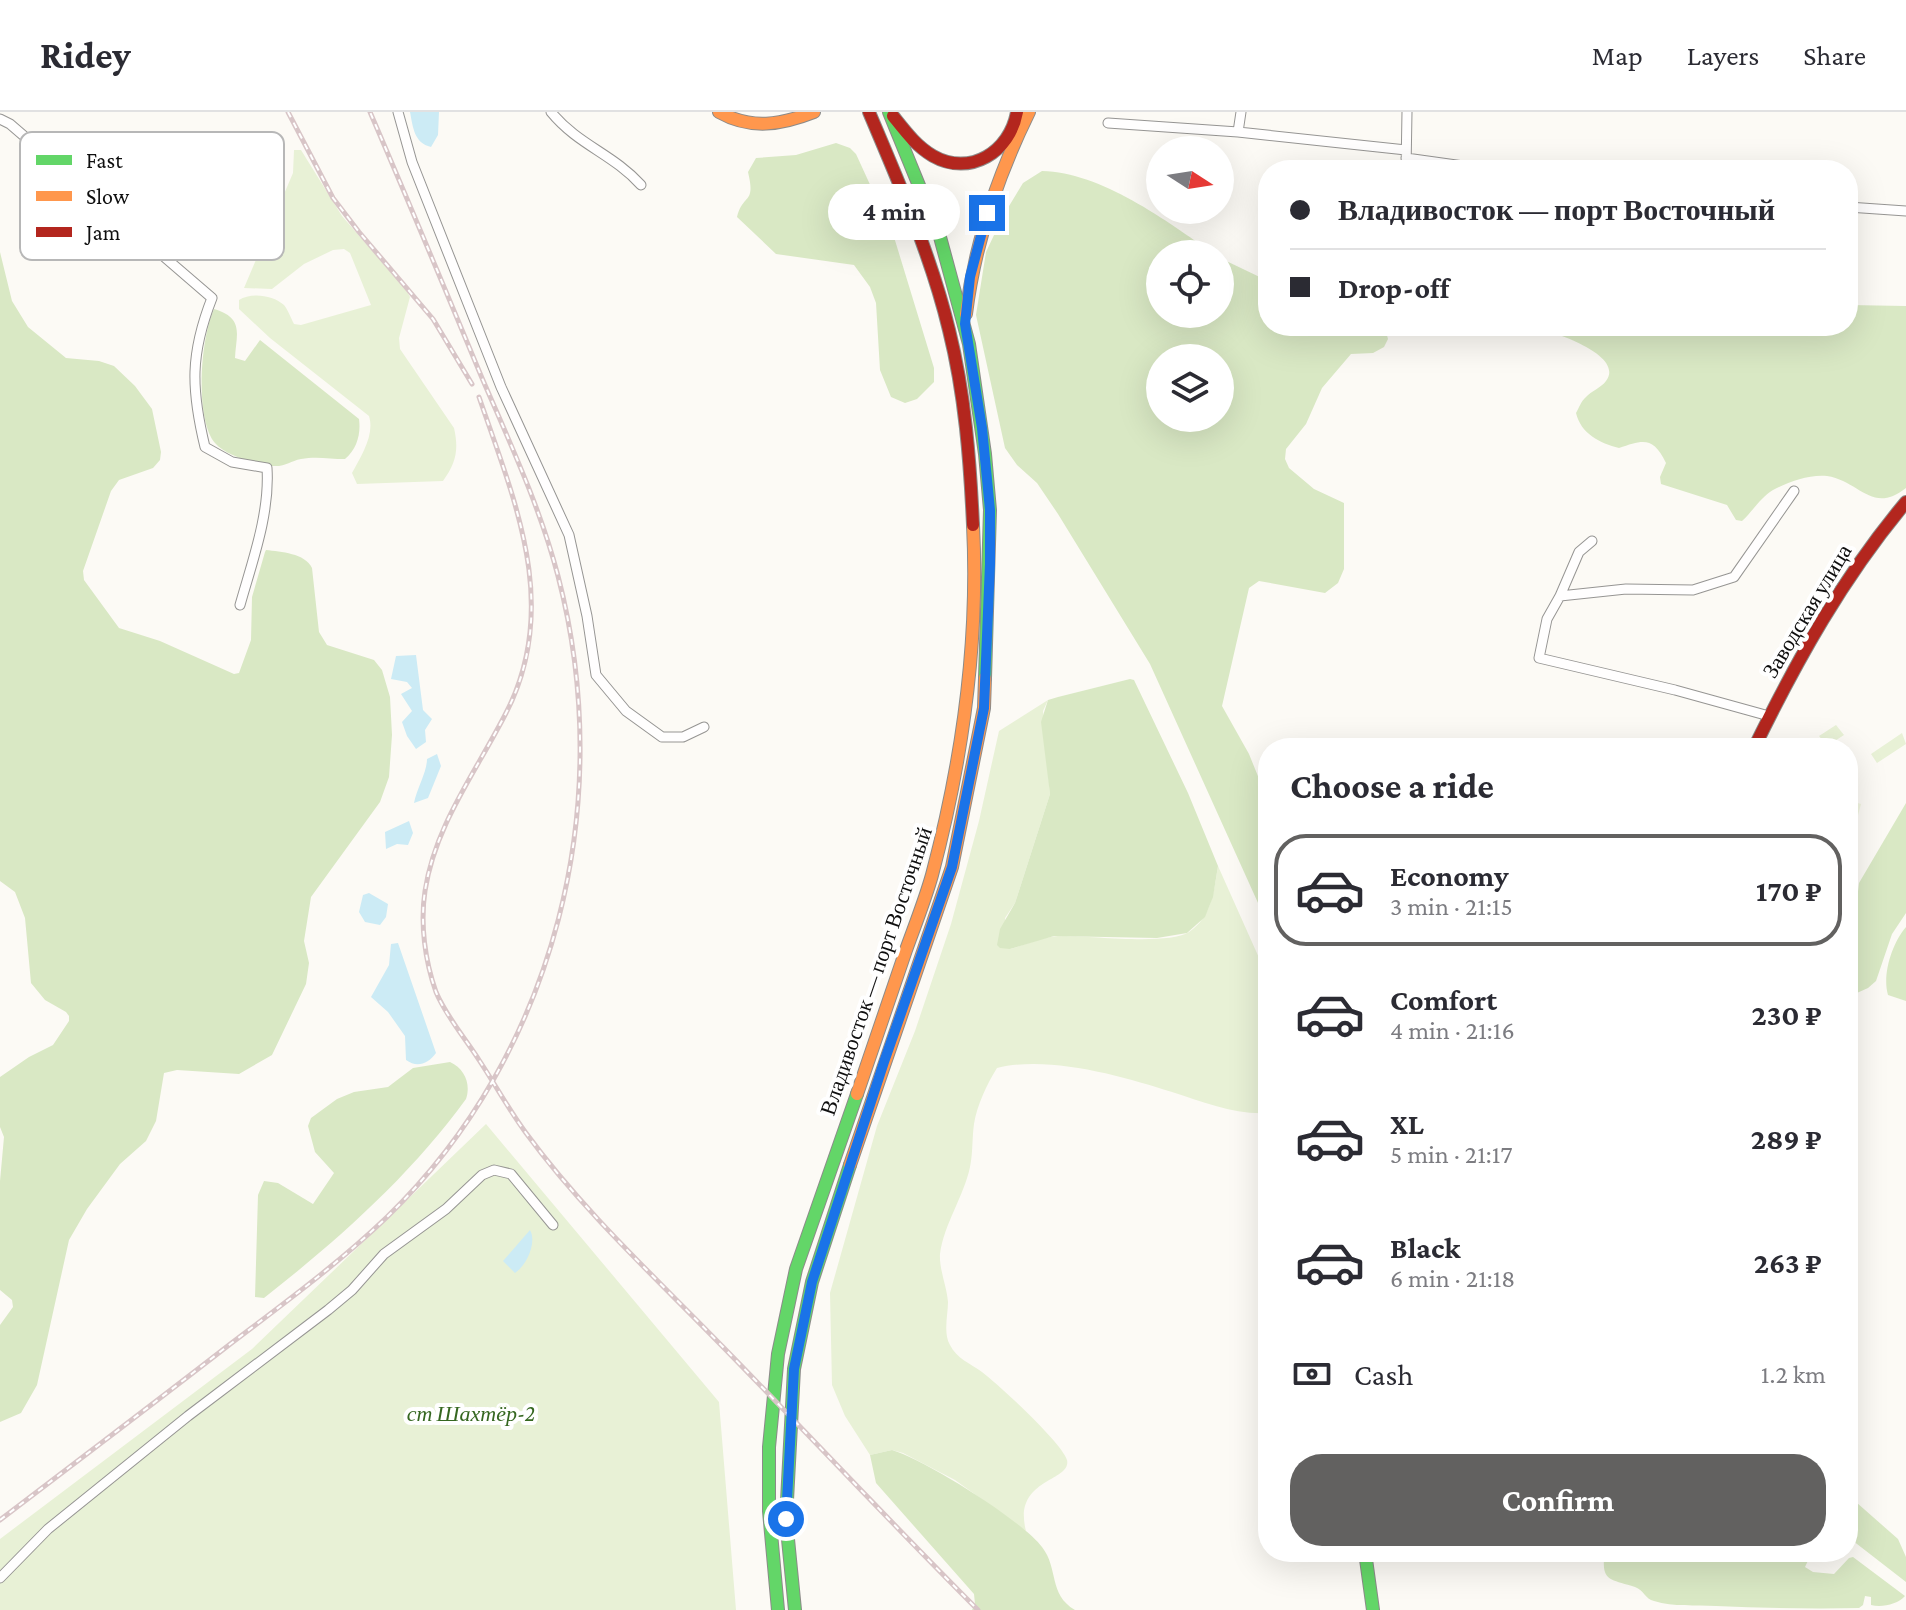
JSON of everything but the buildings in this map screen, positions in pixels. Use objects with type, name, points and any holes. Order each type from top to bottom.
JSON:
[{"type":"main road","points":[[719,112],[735,121],[764,126],[780,125],[814,112]]},
{"type":"main road","name":"Владивосток — порт Восточный","points":[[778,1610],[769,1511],[769,1447],[778,1354],[796,1269],[931,878],[946,823],[966,704],[974,581],[969,461],[950,334],[912,215],[869,112]]},
{"type":"main road","points":[[889,112],[920,148],[939,160],[957,165],[974,164],[992,155],[1016,123],[1017,112]]},
{"type":"main road","name":"Владивосток — порт Восточный","points":[[795,1610],[786,1519],[793,1383],[812,1282],[952,867],[984,708],[990,510],[982,428],[965,324],[940,237],[889,112]]},
{"type":"main road","points":[[965,324],[970,277],[987,213],[1029,112]]},
{"type":"main road","name":"Заводская улица","points":[[1759,738],[1798,660],[1837,593],[1875,538],[1906,502]]},
{"type":"main road","points":[[1366,1562],[1373,1610]]},
{"type":"street","points":[[398,112],[405,145],[501,387],[569,535],[596,675],[626,711],[662,737],[683,737],[704,727]]},
{"type":"street","points":[[551,112],[582,143],[621,164],[641,185]]},
{"type":"street","points":[[1238,132],[1241,112]]},
{"type":"street","points":[[1406,160],[1407,112]]},
{"type":"street","points":[[0,119],[20,133]]},
{"type":"street","points":[[1108,123],[1238,132],[1438,160]]},
{"type":"street","points":[[1858,208],[1906,211]]},
{"type":"street","points":[[168,260],[212,298],[199,339],[193,384],[205,447],[232,462],[267,468],[268,484],[256,548],[240,605]]},
{"type":"street","points":[[1560,596],[1626,589],[1693,590],[1734,577],[1794,491]]},
{"type":"street","points":[[1592,541],[1579,552],[1547,619],[1539,658],[1769,716]]},
{"type":"street","points":[[0,1578],[48,1529],[188,1416],[328,1310],[352,1290],[384,1254],[446,1209],[482,1175],[494,1170],[511,1174],[553,1225]]},
{"type":"green space","points":[[836,143],[856,154],[894,237],[934,368],[934,382],[917,399],[905,403],[891,397],[880,370],[876,303],[870,287],[854,265],[776,254],[737,217],[750,194],[748,172],[756,158],[796,155]]},
{"type":"green space","points":[[294,150],[301,150],[342,216],[410,297],[399,338],[400,349],[454,428],[455,456],[443,481],[357,484],[352,473],[369,438],[369,416],[270,338],[239,309],[239,300],[256,295],[268,297],[284,305],[294,324],[301,325],[371,305],[350,253],[344,249],[333,250],[304,264],[272,289],[244,288],[256,260],[284,260],[284,194],[293,173]]},
{"type":"green space","points":[[1042,171],[1064,174],[1087,180],[1132,200],[1146,209],[1146,224],[1171,224],[1194,240],[1146,240],[1146,328],[1234,328],[1234,265],[1258,276],[1258,336],[1387,336],[1384,347],[1373,353],[1351,354],[1322,388],[1306,424],[1286,449],[1285,459],[1289,468],[1314,489],[1344,503],[1344,569],[1338,583],[1325,593],[1259,581],[1249,588],[1222,706],[1258,776],[1258,903],[1150,664],[1058,514],[1037,483],[1017,465],[1005,448],[976,315],[986,252],[1023,183]]},
{"type":"green space","points":[[0,252],[12,301],[28,327],[66,358],[99,361],[114,366],[135,386],[152,409],[160,460],[153,468],[119,480],[111,491],[83,571],[84,580],[119,628],[160,641],[234,674],[239,673],[251,640],[252,597],[266,550],[298,556],[312,568],[319,632],[327,645],[374,660],[382,670],[390,697],[392,735],[389,777],[380,802],[311,897],[304,941],[309,963],[306,984],[272,1055],[239,1074],[177,1070],[164,1073],[156,1121],[146,1141],[120,1164],[69,1240],[37,1385],[21,1413],[0,1422],[0,1325],[13,1307],[12,1300],[0,1290],[0,1181],[4,1137],[0,1127],[0,1077],[53,1045],[69,1021],[69,1016],[45,1000],[31,983],[25,918],[15,892],[0,881]]},
{"type":"green space","points":[[1858,305],[1906,306],[1906,488],[1884,498],[1866,494],[1827,476],[1806,477],[1773,490],[1742,521],[1736,520],[1727,505],[1661,484],[1660,477],[1666,463],[1652,444],[1641,442],[1619,448],[1598,440],[1582,427],[1576,413],[1584,399],[1606,381],[1609,371],[1596,353],[1561,336],[1858,336]]},
{"type":"green space","points":[[214,309],[235,322],[235,358],[245,361],[260,340],[359,419],[357,441],[345,459],[307,458],[272,466],[234,455],[215,443],[208,431],[202,397],[203,357]]},
{"type":"green space","points":[[1134,680],[1188,793],[1218,866],[1213,897],[1205,917],[1187,933],[1157,938],[1054,936],[1010,949],[1000,948],[997,945],[1000,929],[1015,903],[1050,794],[1041,722],[1048,700]]},
{"type":"green space","points":[[1048,700],[1043,711],[1050,794],[1015,903],[1005,918],[1010,949],[1058,936],[1145,939],[1189,932],[1207,911],[1218,866],[1258,956],[1258,1113],[1207,1104],[1085,1069],[1039,1064],[997,1068],[977,1109],[970,1167],[940,1254],[948,1302],[947,1335],[953,1350],[1029,1414],[1067,1460],[1061,1473],[1034,1491],[1027,1501],[1024,1514],[1026,1531],[955,1480],[903,1453],[892,1450],[870,1455],[845,1416],[832,1385],[830,1293],[877,1126],[915,1031],[951,924],[999,731]]},
{"type":"green space","points":[[1836,725],[1844,735],[1839,738],[1819,736]]},
{"type":"green space","points":[[1902,733],[1906,744],[1877,763],[1871,754]]},
{"type":"green space","points":[[1906,803],[1906,913],[1892,934],[1876,981],[1858,992],[1858,891],[1859,883]]},
{"type":"green space","points":[[1906,927],[1906,1001],[1888,995],[1886,978],[1893,950]]},
{"type":"green space","points":[[450,1062],[463,1073],[467,1093],[466,1099],[444,1127],[397,1181],[346,1230],[264,1298],[255,1297],[258,1195],[264,1181],[278,1183],[313,1204],[334,1173],[315,1152],[308,1126],[311,1118],[337,1099],[354,1092],[388,1087],[413,1068]]},
{"type":"green space","name":"ст Шахтёр-2","points":[[486,1124],[719,1402],[736,1610],[0,1610],[0,1539],[252,1349]]},
{"type":"green space","points":[[892,1450],[926,1465],[1015,1522],[1042,1547],[1051,1564],[1057,1589],[1075,1610],[972,1610],[974,1594],[876,1483],[870,1455]]},
{"type":"green space","points":[[1858,1504],[1898,1539],[1906,1557],[1906,1582],[1858,1545]]},
{"type":"green space","points":[[1858,1561],[1905,1596],[1894,1603],[1880,1606],[1871,1605],[1871,1597],[1865,1596],[1859,1608],[1669,1604],[1651,1600],[1638,1588],[1609,1578],[1604,1562],[1807,1562],[1805,1567],[1813,1572],[1834,1574],[1845,1562]]},
{"type":"water","points":[[410,112],[439,112],[438,135],[431,147],[418,138]]},
{"type":"water","points":[[416,655],[423,710],[432,719],[425,730],[426,742],[416,749],[402,722],[412,711],[401,694],[412,688],[407,682],[391,679],[396,656]]},
{"type":"water","points":[[437,754],[441,766],[428,798],[414,803],[427,759]]},
{"type":"water","points":[[409,821],[413,833],[408,845],[397,844],[386,849],[385,832]]},
{"type":"water","points":[[369,893],[388,904],[386,917],[380,925],[365,922],[359,912],[363,895]]},
{"type":"water","points":[[398,943],[436,1053],[422,1064],[406,1060],[405,1036],[388,1012],[371,997],[389,965],[391,944]]},
{"type":"water","points":[[530,1230],[530,1253],[515,1273],[503,1261]]},
{"type":"railway","points":[[288,112],[333,198],[433,319],[472,384]]},
{"type":"railway","points":[[0,1520],[310,1283],[387,1217],[446,1151],[494,1079],[531,1001],[558,919],[575,835],[580,748],[575,662],[558,576],[524,476],[370,112]]},
{"type":"railway","points":[[479,397],[518,515],[527,554],[531,594],[530,633],[522,673],[506,713],[447,821],[430,867],[423,929],[436,992],[520,1124],[572,1190],[978,1610]]},
{"type":"traffic: fast","points":[[889,112],[940,237],[969,344],[990,510],[985,678]]},
{"type":"traffic: fast","points":[[778,1610],[769,1511],[769,1447],[778,1354],[796,1269],[857,1094]]},
{"type":"traffic: fast","points":[[795,1610],[786,1519],[794,1369],[812,1282],[850,1165]]},
{"type":"traffic: fast","points":[[1366,1562],[1373,1610]]},
{"type":"traffic: slow","points":[[719,112],[731,118],[766,124],[814,112]]},
{"type":"traffic: slow","points":[[966,314],[975,261],[989,210],[1029,112]]},
{"type":"traffic: slow","points":[[857,1094],[929,884],[952,789],[971,657],[973,525]]},
{"type":"traffic: slow","points":[[850,1165],[952,867],[984,708],[985,678]]},
{"type":"traffic: jam","points":[[869,112],[903,192],[942,302],[966,427],[973,525]]},
{"type":"traffic: jam","points":[[893,116],[927,152],[947,162],[961,164],[974,162],[997,149],[1006,139],[1017,112]]},
{"type":"traffic: jam","points":[[1759,738],[1822,620],[1883,530],[1906,502]]},
{"type":"route","points":[[786,1519],[794,1369],[812,1282],[952,867],[984,708],[990,510],[982,428],[965,324],[970,277],[987,213]]}]
